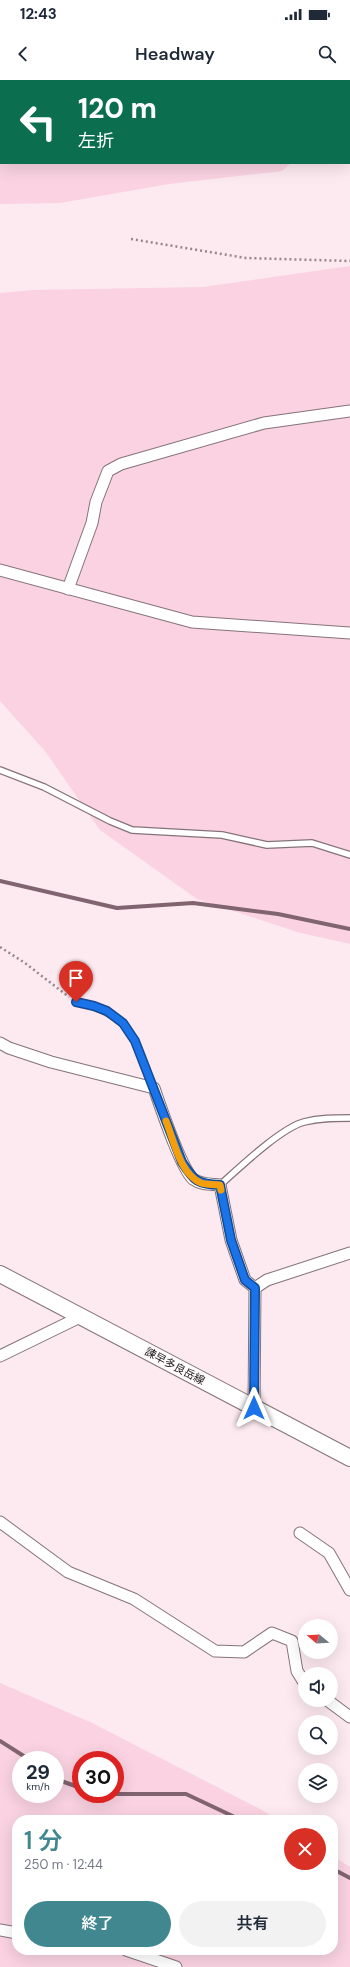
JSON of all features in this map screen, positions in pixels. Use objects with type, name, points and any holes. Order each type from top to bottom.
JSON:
[{"type":"main road","name":"諫早多良岳線","points":[[0,1274],[350,1458]]},
{"type":"street","points":[[68,589],[92,523],[96,502],[108,471],[121,464],[264,423],[350,411]]},
{"type":"street","points":[[0,570],[192,622],[350,633]]},
{"type":"street","points":[[0,1043],[9,1048],[51,1062],[154,1088],[182,1162],[193,1178],[203,1184],[220,1185],[231,1240],[245,1280],[255,1288]]},
{"type":"street","points":[[255,1288],[267,1280],[350,1253]]},
{"type":"street","points":[[254,1408],[255,1288]]},
{"type":"street","points":[[1,1355],[82,1316]]},
{"type":"street","points":[[0,1522],[68,1572],[134,1599],[215,1652],[244,1652],[272,1633],[292,1641],[298,1673]]},
{"type":"street","points":[[300,1533],[329,1553],[350,1590]]},
{"type":"street","points":[[336,1707],[350,1717]]},
{"type":"street","points":[[0,1930],[12,1932]]},
{"type":"street","points":[[141,1955],[176,1967]]},
{"type":"lane","points":[[0,770],[44,787],[110,821],[132,830],[222,835],[267,845],[312,843],[350,855]]},
{"type":"lane","points":[[76,1002],[107,1011],[123,1023],[135,1041],[154,1088]]},
{"type":"lane","points":[[220,1185],[262,1149],[303,1123],[331,1118],[350,1118]]},
{"type":"path","points":[[132,239],[246,258],[350,261]]},
{"type":"path","points":[[0,947],[25,963],[76,1002]]},
{"type":"shaded area","points":[[0,164],[290,164],[282,171],[169,184],[60,203],[0,204]]},
{"type":"shaded area","points":[[350,266],[350,944],[297,932],[197,899],[100,830],[45,751],[0,701],[0,293],[33,290],[203,287]]},
{"type":"shaded area","points":[[0,1683],[90,1722],[270,1815],[12,1815],[12,1955],[338,1955],[338,1859],[350,1867],[350,1967],[0,1967]]},
{"type":"waterway","points":[[0,881],[117,908],[193,903],[278,914],[350,929]]},
{"type":"waterway","points":[[0,1741],[16,1751]]},
{"type":"waterway","points":[[64,1782],[72,1785]]},
{"type":"waterway","points":[[124,1794],[186,1794],[230,1815]]},
{"type":"waterway","points":[[338,1872],[350,1878]]},
{"type":"slow traffic","points":[[166,1121],[182,1162],[193,1178],[203,1184],[220,1185],[221,1190]]},
{"type":"route","points":[[76,1002],[107,1011],[123,1023],[135,1041],[182,1162],[193,1178],[203,1184],[220,1185],[231,1240],[245,1280],[255,1288],[254,1408]]}]
